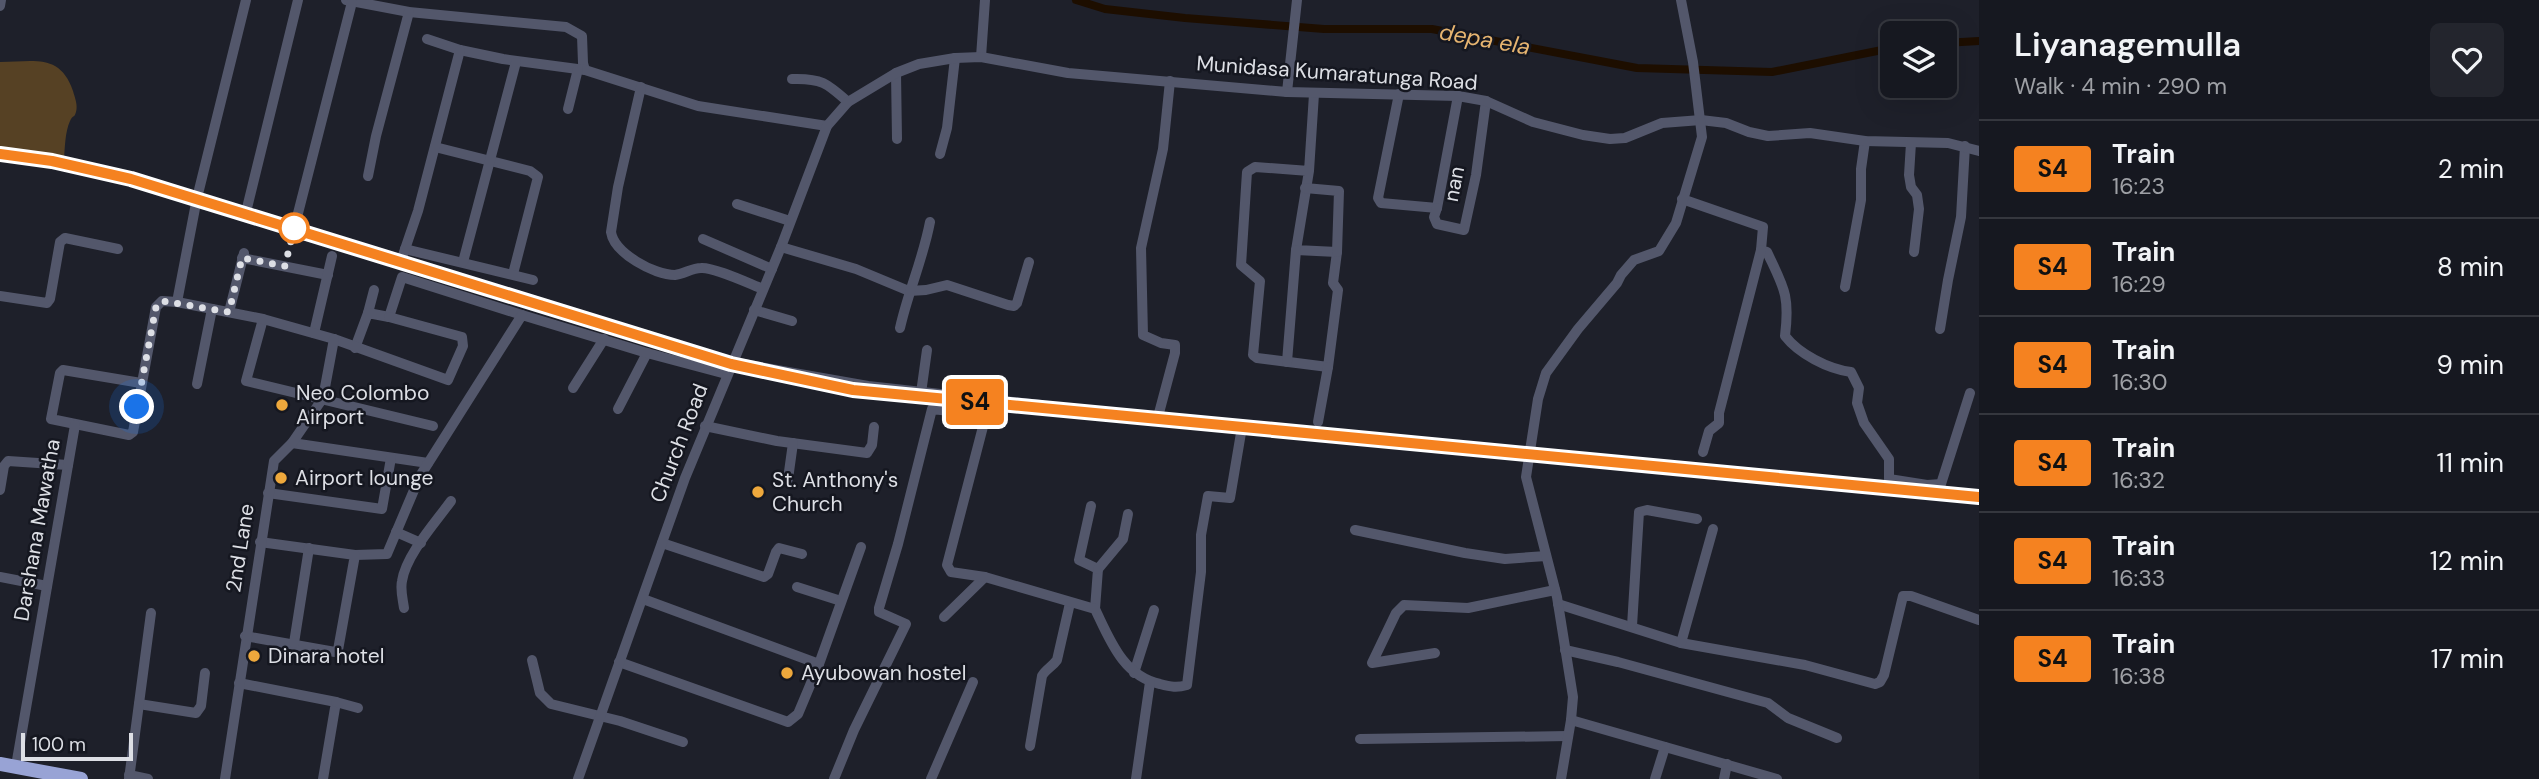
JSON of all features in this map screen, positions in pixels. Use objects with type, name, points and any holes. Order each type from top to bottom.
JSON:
[{"type":"highway","points":[[0,764],[81,779]]},
{"type":"highway","points":[[0,773],[31,779]]},
{"type":"street","points":[[0,6],[1,0]]},
{"type":"street","points":[[177,302],[197,198],[246,0]]},
{"type":"street","points":[[247,208],[298,0]]},
{"type":"street","points":[[981,57],[985,0]]},
{"type":"street","points":[[1287,92],[1297,0]]},
{"type":"street","points":[[1561,779],[1573,697],[1558,604],[1526,477],[1538,399],[1546,373],[1578,329],[1634,260],[1660,251],[1676,223],[1701,144],[1701,120],[1693,62],[1681,0]]},
{"type":"street","points":[[295,225],[349,1],[409,12],[566,27],[582,36],[583,63],[568,109]]},
{"type":"street","points":[[368,176],[409,12]]},
{"type":"street","points":[[427,39],[460,50],[516,62],[581,69],[698,106],[827,126]]},
{"type":"street","points":[[460,50],[404,254],[463,262],[533,280]]},
{"type":"street","name":"Munidasa Kumaratunga Road","points":[[827,126],[848,102],[896,73],[919,64],[981,57],[1068,73],[1287,92],[1458,96],[1486,102],[1533,122],[1610,139],[1625,138],[1662,123],[1701,120],[1726,123],[1768,136],[1810,133],[1864,141],[1965,146],[1979,151]]},
{"type":"street","points":[[940,154],[947,128],[955,58]]},
{"type":"street","points":[[463,262],[516,62]]},
{"type":"street","points":[[896,73],[897,139]]},
{"type":"street","points":[[792,79],[810,78],[825,82],[848,102]]},
{"type":"street","points":[[1159,413],[1175,345],[1161,343],[1143,335],[1140,273],[1142,248],[1163,149],[1170,81]]},
{"type":"street","points":[[641,87],[618,187],[612,239],[642,267],[674,275],[703,268],[763,289]]},
{"type":"street","points":[[1287,362],[1296,250],[1309,171],[1314,94]]},
{"type":"street","points":[[1399,94],[1378,198],[1381,203],[1437,208],[1458,96]]},
{"type":"street","name":"nan","points":[[1437,208],[1434,217],[1437,224],[1464,230],[1476,175],[1486,102]]},
{"type":"street","name":"Church Road","points":[[578,779],[705,426],[781,247],[827,126]]},
{"type":"street","points":[[1845,287],[1861,200],[1864,141]]},
{"type":"street","points":[[1911,143],[1909,175],[1919,209],[1914,251]]},
{"type":"street","points":[[1940,329],[1961,217],[1965,146]]},
{"type":"street","points":[[435,148],[530,171],[538,177],[513,274]]},
{"type":"street","points":[[1309,171],[1255,167],[1247,172],[1241,265],[1260,281],[1253,355],[1257,358],[1328,367]]},
{"type":"street","points":[[1305,188],[1339,191],[1333,283],[1338,290],[1318,422]]},
{"type":"street","points":[[1682,199],[1763,227],[1762,250],[1738,335],[1719,414],[1720,423],[1709,431],[1703,452]]},
{"type":"street","points":[[737,204],[790,221]]},
{"type":"street","points":[[900,328],[909,291],[919,269],[930,222]]},
{"type":"street","points":[[0,296],[47,303],[50,299],[60,242],[65,238],[118,249]]},
{"type":"street","points":[[703,239],[772,269]]},
{"type":"street","points":[[781,247],[856,269],[909,291],[947,285],[1014,306],[1029,262]]},
{"type":"street","points":[[1296,250],[1336,252]]},
{"type":"street","points":[[1762,250],[1767,252],[1786,294],[1788,311],[1785,336],[1793,347],[1839,370],[1851,372],[1859,388],[1857,403],[1861,413],[1889,459],[1889,479],[1927,485],[1941,484],[1970,393]]},
{"type":"street","points":[[229,312],[243,255],[328,275]]},
{"type":"street","points":[[314,333],[332,256]]},
{"type":"street","points":[[389,317],[402,277],[647,354],[726,374]]},
{"type":"street","points":[[355,348],[374,290]]},
{"type":"street","points":[[141,383],[63,370],[60,373],[51,419],[130,435],[133,432],[156,307],[162,301],[263,318],[334,339],[448,380],[463,346],[462,337],[368,313]]},
{"type":"street","points":[[197,384],[212,309]]},
{"type":"street","points":[[754,310],[792,321]]},
{"type":"street","points":[[260,542],[355,555],[387,554],[420,476],[522,315]]},
{"type":"street","points":[[263,318],[246,381],[433,426]]},
{"type":"street","name":"2nd Lane","points":[[225,779],[274,461],[292,443],[323,398],[334,339]]},
{"type":"street","points":[[573,387],[604,340]]},
{"type":"street","points":[[921,393],[927,350]]},
{"type":"street","points":[[618,409],[647,354]]},
{"type":"street","points":[[732,362],[868,386],[1041,405]]},
{"type":"street","points":[[834,779],[906,624],[879,612],[879,607],[932,409],[984,415],[985,419],[947,565],[951,572],[985,577],[1095,609]]},
{"type":"street","name":"Darshana Mawatha","points":[[16,766],[75,425]]},
{"type":"street","points":[[705,426],[793,443],[867,453],[872,445],[874,427]]},
{"type":"street","points":[[1128,513],[1123,539],[1098,569],[1095,609],[1110,641],[1128,668],[1150,682],[1177,688],[1187,685],[1201,572],[1201,535],[1205,510],[1208,496],[1230,498],[1242,427]]},
{"type":"street","points":[[292,443],[428,463]]},
{"type":"street","points":[[788,479],[793,443]]},
{"type":"street","points":[[268,493],[382,509],[391,458]]},
{"type":"street","points":[[0,490],[4,466],[8,461],[68,466]]},
{"type":"street","points":[[404,608],[402,579],[421,542],[451,502]]},
{"type":"street","points":[[1091,506],[1079,560],[1098,569]]},
{"type":"street","points":[[1632,626],[1639,512],[1647,510],[1697,519]]},
{"type":"street","points":[[1681,643],[1713,528]]},
{"type":"street","points":[[1355,530],[1506,559],[1546,556]]},
{"type":"street","points":[[396,533],[421,542]]},
{"type":"street","points":[[662,542],[764,577],[768,574],[779,548],[802,554]]},
{"type":"street","points":[[619,662],[788,722],[798,714],[819,664],[861,547]]},
{"type":"street","points":[[294,643],[309,548]]},
{"type":"street","points":[[245,636],[335,652],[338,650],[355,555]]},
{"type":"street","points":[[0,577],[47,586]]},
{"type":"street","points":[[944,617],[985,577]]},
{"type":"street","points":[[797,587],[841,601]]},
{"type":"street","points":[[1435,653],[1372,663],[1396,613],[1404,605],[1468,608],[1555,590]]},
{"type":"street","points":[[1558,604],[1681,643],[1805,665],[1875,684],[1880,682],[1884,675],[1903,596],[1911,596],[1979,620]]},
{"type":"street","points":[[643,599],[819,664]]},
{"type":"street","points":[[1030,746],[1042,676],[1047,667],[1057,660],[1070,603]]},
{"type":"street","points":[[1135,673],[1154,610]]},
{"type":"street","points":[[148,779],[129,777],[151,613]]},
{"type":"street","points":[[1565,650],[1768,703],[1788,718],[1837,738]]},
{"type":"street","points":[[532,660],[540,693],[551,704],[620,721],[682,742]]},
{"type":"street","points":[[139,704],[196,713],[201,706],[205,673]]},
{"type":"street","points":[[932,779],[973,682]]},
{"type":"street","points":[[1136,779],[1150,682]]},
{"type":"street","points":[[239,683],[358,708]]},
{"type":"street","points":[[323,779],[336,702]]},
{"type":"street","points":[[1571,720],[1776,779]]},
{"type":"street","points":[[1360,739],[1568,736]]},
{"type":"street","points":[[1655,779],[1665,747]]},
{"type":"street","points":[[1724,779],[1727,764]]},
{"type":"shaded area","points":[[0,62],[44,62],[61,70],[68,79],[77,107],[67,130],[64,159],[0,147]]},
{"type":"waterway","name":"depa ela","points":[[1076,0],[1105,9],[1185,18],[1324,29],[1432,29],[1637,68],[1772,72],[1880,50]]},
{"type":"waterway","name":"depa ela","points":[[1957,42],[1979,41]]},
{"type":"railway","points":[[0,154],[52,161],[131,179],[731,364],[853,390],[1979,497]]},
{"type":"train","name":"S4","points":[[0,154],[52,161],[131,179],[731,364],[853,390],[1979,497]]},
{"type":"place","name":"Neo Colombo Airport","points":[[282,405]]},
{"type":"place","name":"Airport lounge","points":[[281,478]]},
{"type":"place","name":"St. Anthony's Church","points":[[758,492]]},
{"type":"place","name":"Dinara hotel","points":[[254,656]]},
{"type":"place","name":"Ayubowan hostel","points":[[787,673]]},
{"type":"route","points":[[137,407],[156,307],[162,301],[177,302],[229,312],[242,258],[285,266],[294,228]]}]
